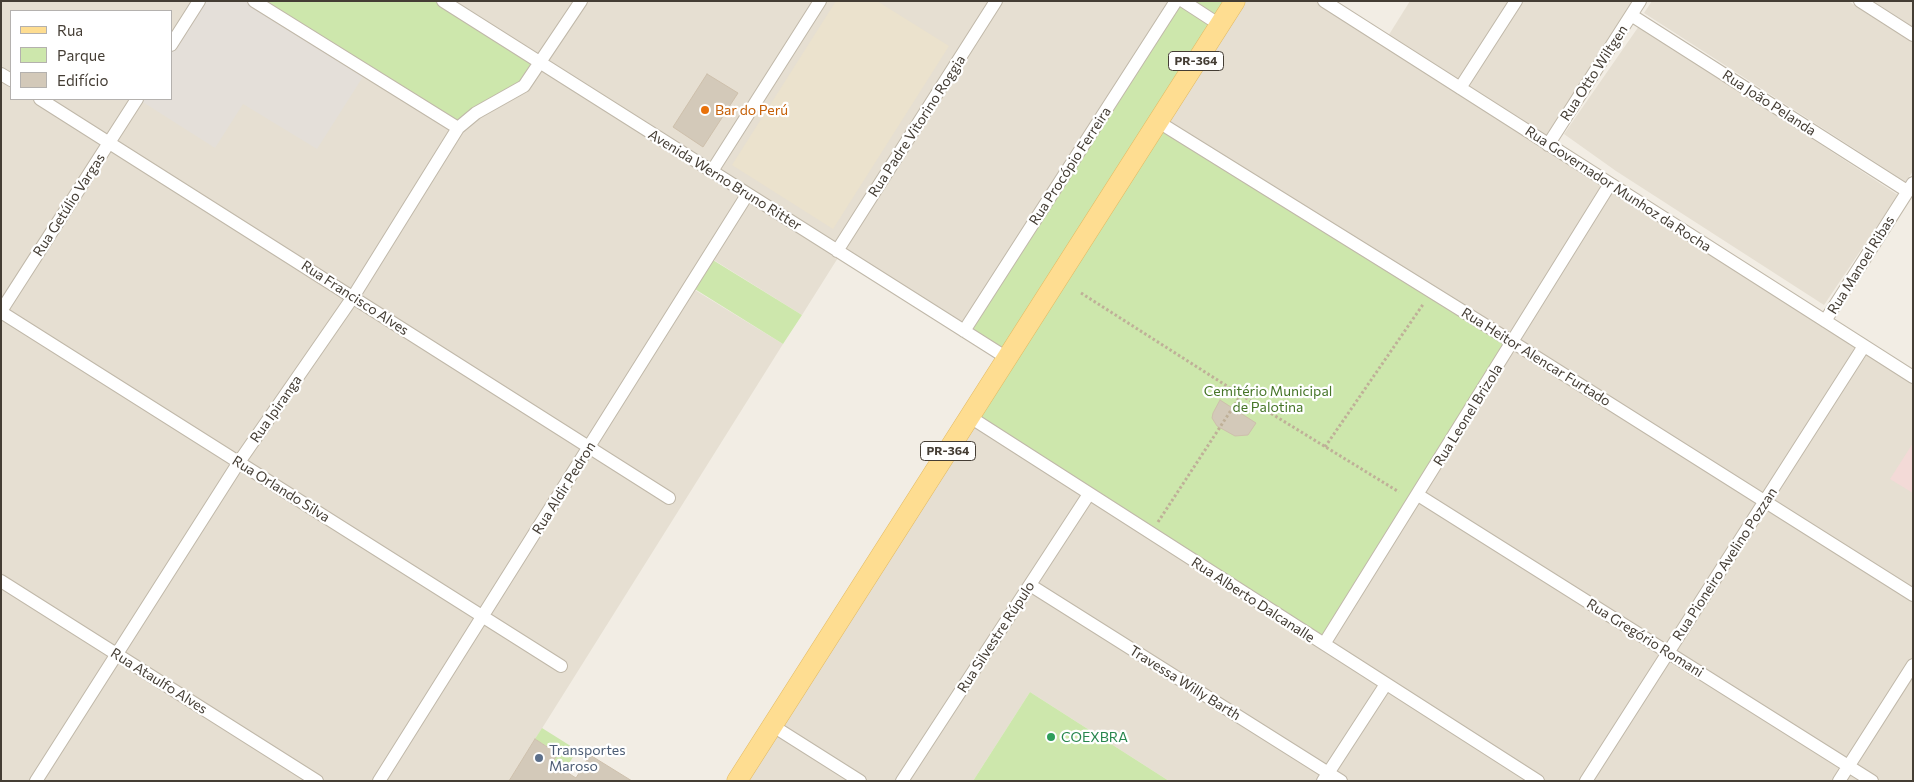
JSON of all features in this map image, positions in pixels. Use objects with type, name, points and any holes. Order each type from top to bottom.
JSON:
[{"type":"main road","name":"PR-364","points":[[737,781],[1235,1]]},
{"type":"street","points":[[172,43],[199,1]]},
{"type":"street","points":[[254,1],[458,128]]},
{"type":"street","name":"Avenida Werno Bruno Ritter","points":[[443,1],[1007,358]]},
{"type":"street","name":"Rua Ipiranga","points":[[36,781],[239,462],[353,297],[458,128],[476,113],[524,86],[541,64],[581,1]]},
{"type":"street","points":[[712,172],[820,1]]},
{"type":"street","name":"Rua Padre Vitorino Roggia","points":[[837,251],[996,1]]},
{"type":"street","name":"Rua Procópio Ferreira","points":[[964,331],[1176,1]]},
{"type":"street","points":[[1182,1],[1220,25]]},
{"type":"street","name":"Rua Governador Munhoz da Rocha","points":[[1324,1],[1913,377]]},
{"type":"street","points":[[1460,88],[1516,1]]},
{"type":"street","name":"Rua Otto Wiltgen","points":[[1548,145],[1640,1]]},
{"type":"street","points":[[1860,1],[1913,34]]},
{"type":"street","name":"Rua João Pelanda","points":[[1631,15],[1910,187]]},
{"type":"street","name":"Rua Francisco Alves","points":[[42,100],[669,498]]},
{"type":"street","name":"Rua Getúlio Vargas","points":[[1,312],[136,100]]},
{"type":"street","name":"Rua Heitor Alencar Furtado","points":[[1157,121],[1514,342],[1913,595]]},
{"type":"street","name":"Rua Leonel Brizola","points":[[1324,644],[1514,342],[1610,184]]},
{"type":"street","name":"Rua Manoel Ribas","points":[[1825,321],[1910,187]]},
{"type":"street","name":"Rua Aldir Pedron","points":[[379,781],[747,195]]},
{"type":"street","name":"Rua Orlando Silva","points":[[1,312],[561,666]]},
{"type":"street","name":"Rua Pioneiro Avelino Pozzan","points":[[1586,781],[1864,346]]},
{"type":"street","name":"Rua Alberto Dalcanalle","points":[[970,417],[1538,781]]},
{"type":"street","name":"Rua Silvestre Rúpulo","points":[[902,781],[1089,494]]},
{"type":"street","name":"Rua Gregório Romani","points":[[1418,495],[1872,781]]},
{"type":"street","name":"Rua Ataulfo Alves","points":[[1,581],[317,781]]},
{"type":"street","name":"Travessa Willy Barth","points":[[1030,585],[1325,777],[1341,781]]},
{"type":"street","points":[[1839,781],[1913,665]]},
{"type":"street","points":[[1325,777],[1386,684]]},
{"type":"street","points":[[772,726],[860,781]]},
{"type":"path","points":[[1081,293],[1241,395],[1399,492]]},
{"type":"path","points":[[1325,447],[1425,300]]},
{"type":"path","points":[[1151,534],[1241,395]]},
{"type":"shaded area","points":[[1,1],[1176,1],[964,331],[841,253],[802,315],[709,257],[690,287],[783,344],[509,781],[1,781]]},
{"type":"shaded area","points":[[199,1],[254,1],[366,72],[317,149],[243,104],[215,148],[140,100],[172,100],[172,43]]},
{"type":"shaded area","points":[[836,1],[877,1],[949,46],[833,229],[732,165]]},
{"type":"shaded area","points":[[1235,1],[1324,1],[1385,41],[1410,1],[1640,1],[1549,145],[1913,377],[1913,781],[1169,781],[1030,692],[973,781],[737,781]]},
{"type":"shaded area","points":[[1652,1],[1848,1],[1913,43],[1913,171],[1906,182],[1644,13]]},
{"type":"shaded area","points":[[1873,1],[1913,1],[1913,27]]},
{"type":"shaded area","points":[[1639,26],[1898,195],[1824,305],[1616,171],[1564,134]]},
{"type":"shaded area","points":[[1913,443],[1913,493],[1890,479]]},
{"type":"green space","points":[[254,1],[443,1],[541,63],[524,86],[458,128]]},
{"type":"green space","name":"Cemitério Municipal de Palotina","points":[[1176,1],[1235,1],[1157,121],[1514,343],[1324,644],[970,417],[1007,358],[964,331]]},
{"type":"green space","points":[[708,257],[802,315],[783,344],[690,286]]},
{"type":"green space","name":"COEXBRA","points":[[1030,692],[1169,781],[973,781]]},
{"type":"green space","points":[[542,728],[577,750],[559,781],[559,768],[552,763],[558,754],[535,739]]},
{"type":"building","name":"Bar do Perú","points":[[707,74],[738,93],[703,147],[673,127]]},
{"type":"building","points":[[1220,400],[1256,423],[1248,435],[1235,436],[1217,426],[1212,418]]},
{"type":"building","points":[[535,739],[558,754],[552,763],[576,778],[590,755],[632,781],[509,781]]},
{"type":"place","name":"Bar do Perú","points":[[705,110]]},
{"type":"place","name":"COEXBRA","points":[[1051,737]]},
{"type":"place","name":"Transportes Maroso","points":[[539,758]]}]
